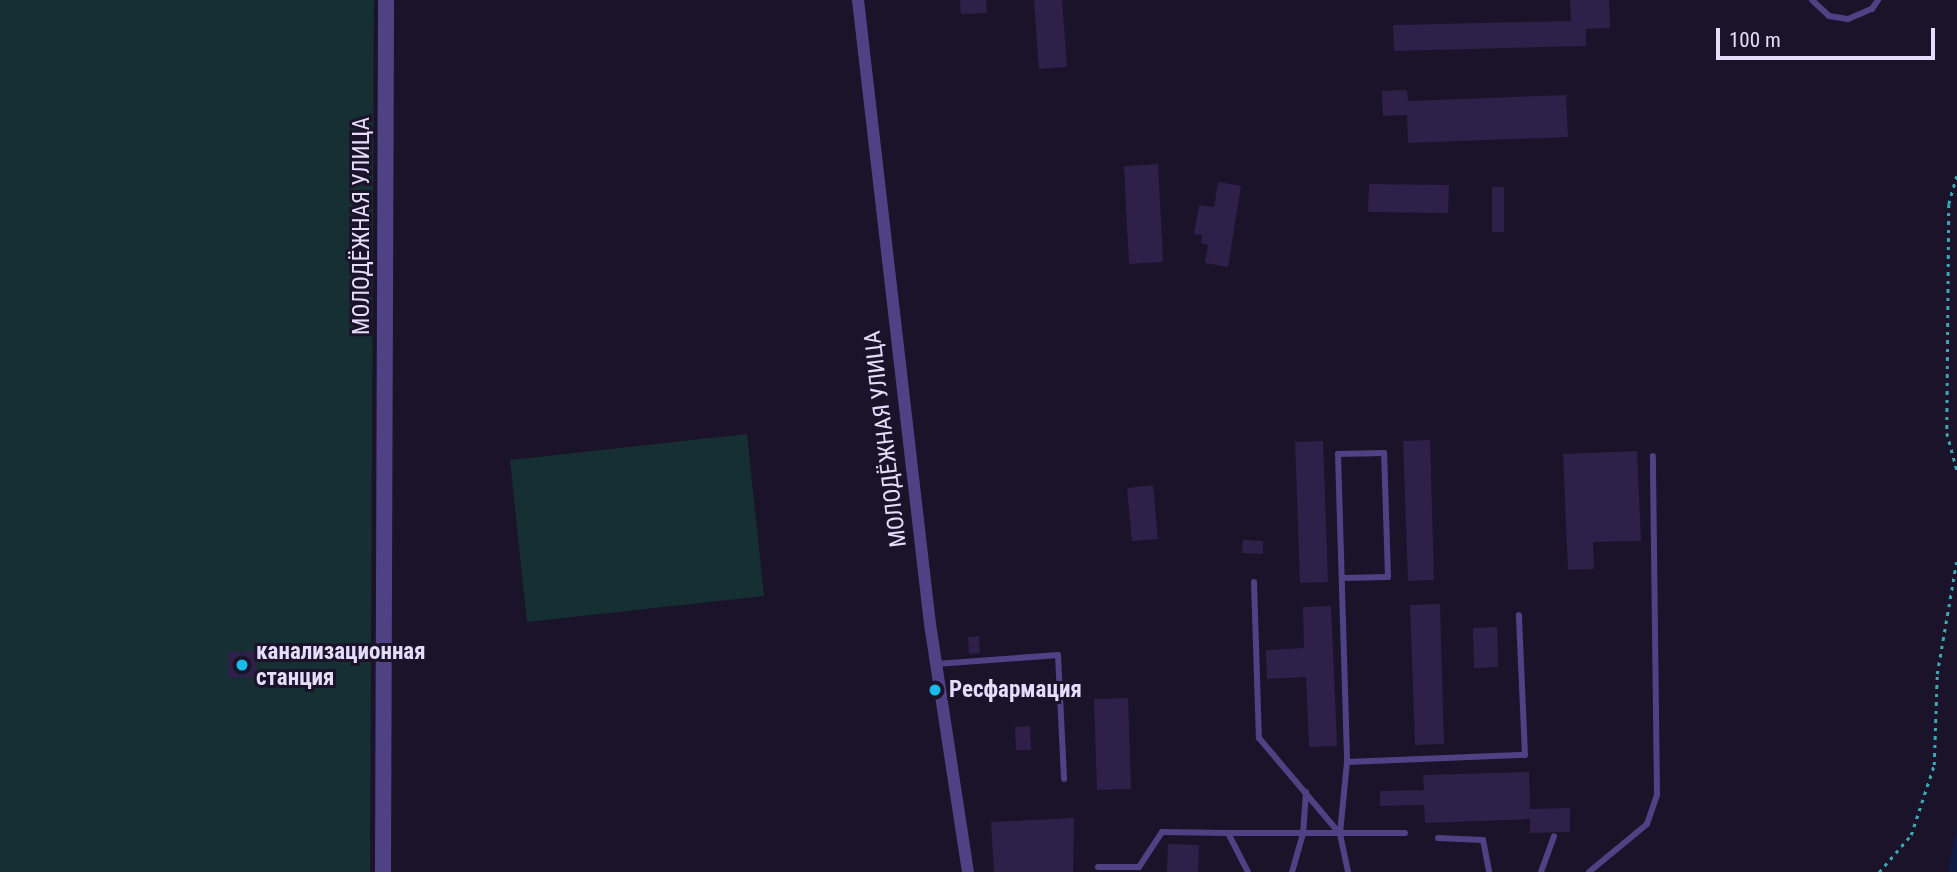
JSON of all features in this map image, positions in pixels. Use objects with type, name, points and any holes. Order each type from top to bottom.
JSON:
[{"type":"street","name":"МОЛОДЁЖНАЯ УЛИЦА","points":[[383,872],[386,0]]},
{"type":"street","name":"МОЛОДЁЖНАЯ УЛИЦА","points":[[858,0],[936,664],[968,872]]},
{"type":"lane","points":[[1812,0],[1829,16],[1848,19],[1872,9],[1878,0]]},
{"type":"lane","points":[[1343,578],[1388,577],[1384,453],[1338,454],[1347,762],[1340,834],[1348,872]]},
{"type":"lane","points":[[1589,872],[1647,824],[1657,795],[1653,456]]},
{"type":"lane","points":[[1254,582],[1259,738],[1340,834]]},
{"type":"lane","points":[[1347,762],[1525,755],[1518,615]]},
{"type":"lane","points":[[936,664],[1058,655],[1064,779]]},
{"type":"lane","points":[[1292,872],[1304,834],[1306,792]]},
{"type":"lane","points":[[1098,867],[1139,867],[1162,832],[1405,833]]},
{"type":"lane","points":[[1228,833],[1248,872]]},
{"type":"lane","points":[[1541,872],[1554,836]]},
{"type":"lane","points":[[1438,838],[1483,839],[1489,872]]},
{"type":"path","points":[[1957,176],[1949,204],[1947,433],[1957,471]]},
{"type":"path","points":[[1879,872],[1911,835],[1934,765],[1937,674],[1957,558]]},
{"type":"green space","points":[[0,0],[374,0],[370,872],[0,872]]},
{"type":"green space","points":[[747,434],[764,596],[527,622],[510,460]]},
{"type":"water","points":[[1957,827],[1957,872],[1949,872],[1948,871]]},
{"type":"building","points":[[960,0],[986,0],[987,13],[961,14]]},
{"type":"building","points":[[1034,0],[1062,0],[1067,67],[1039,69]]},
{"type":"building","points":[[1570,0],[1609,0],[1610,28],[1586,29],[1586,46],[1394,51],[1393,25],[1571,21]]},
{"type":"building","points":[[1407,90],[1408,101],[1566,95],[1568,137],[1408,143],[1407,115],[1383,116],[1382,91]]},
{"type":"building","points":[[1158,164],[1163,262],[1129,264],[1124,166]]},
{"type":"building","points":[[1218,182],[1241,186],[1228,267],[1205,263],[1208,245],[1201,243],[1202,235],[1194,234],[1199,205],[1214,207]]},
{"type":"building","points":[[1369,184],[1449,185],[1448,213],[1368,212]]},
{"type":"building","points":[[1492,187],[1504,187],[1504,232],[1492,232]]},
{"type":"building","points":[[1430,440],[1434,580],[1408,581],[1403,441]]},
{"type":"building","points":[[1323,441],[1328,582],[1300,583],[1295,442]]},
{"type":"building","points":[[1637,451],[1641,541],[1593,542],[1594,569],[1568,570],[1563,454]]},
{"type":"building","points":[[1153,485],[1158,539],[1132,541],[1127,488]]},
{"type":"building","points":[[1243,540],[1263,541],[1263,554],[1242,553]]},
{"type":"building","points":[[1440,604],[1444,744],[1415,745],[1410,605]]},
{"type":"building","points":[[1331,606],[1337,746],[1309,747],[1306,677],[1267,679],[1266,650],[1304,648],[1303,607]]},
{"type":"building","points":[[1497,627],[1498,667],[1474,668],[1473,628]]},
{"type":"building","points":[[979,636],[980,653],[969,654],[968,637]]},
{"type":"building","name":"канализационная станция","points":[[256,651],[256,677],[228,678],[228,652]]},
{"type":"building","points":[[1128,698],[1131,789],[1097,790],[1094,699]]},
{"type":"building","points":[[1030,726],[1031,750],[1016,750],[1015,727]]},
{"type":"building","points":[[1529,772],[1530,809],[1570,808],[1570,832],[1530,833],[1530,819],[1425,823],[1424,805],[1380,806],[1380,791],[1424,790],[1423,775]]},
{"type":"building","points":[[1074,818],[1073,872],[994,872],[991,822]]},
{"type":"building","points":[[1168,844],[1199,845],[1198,872],[1167,872]]},
{"type":"place","name":"канализационная станция","points":[[242,665]]},
{"type":"place","name":"Ресфармация","points":[[935,690]]}]
